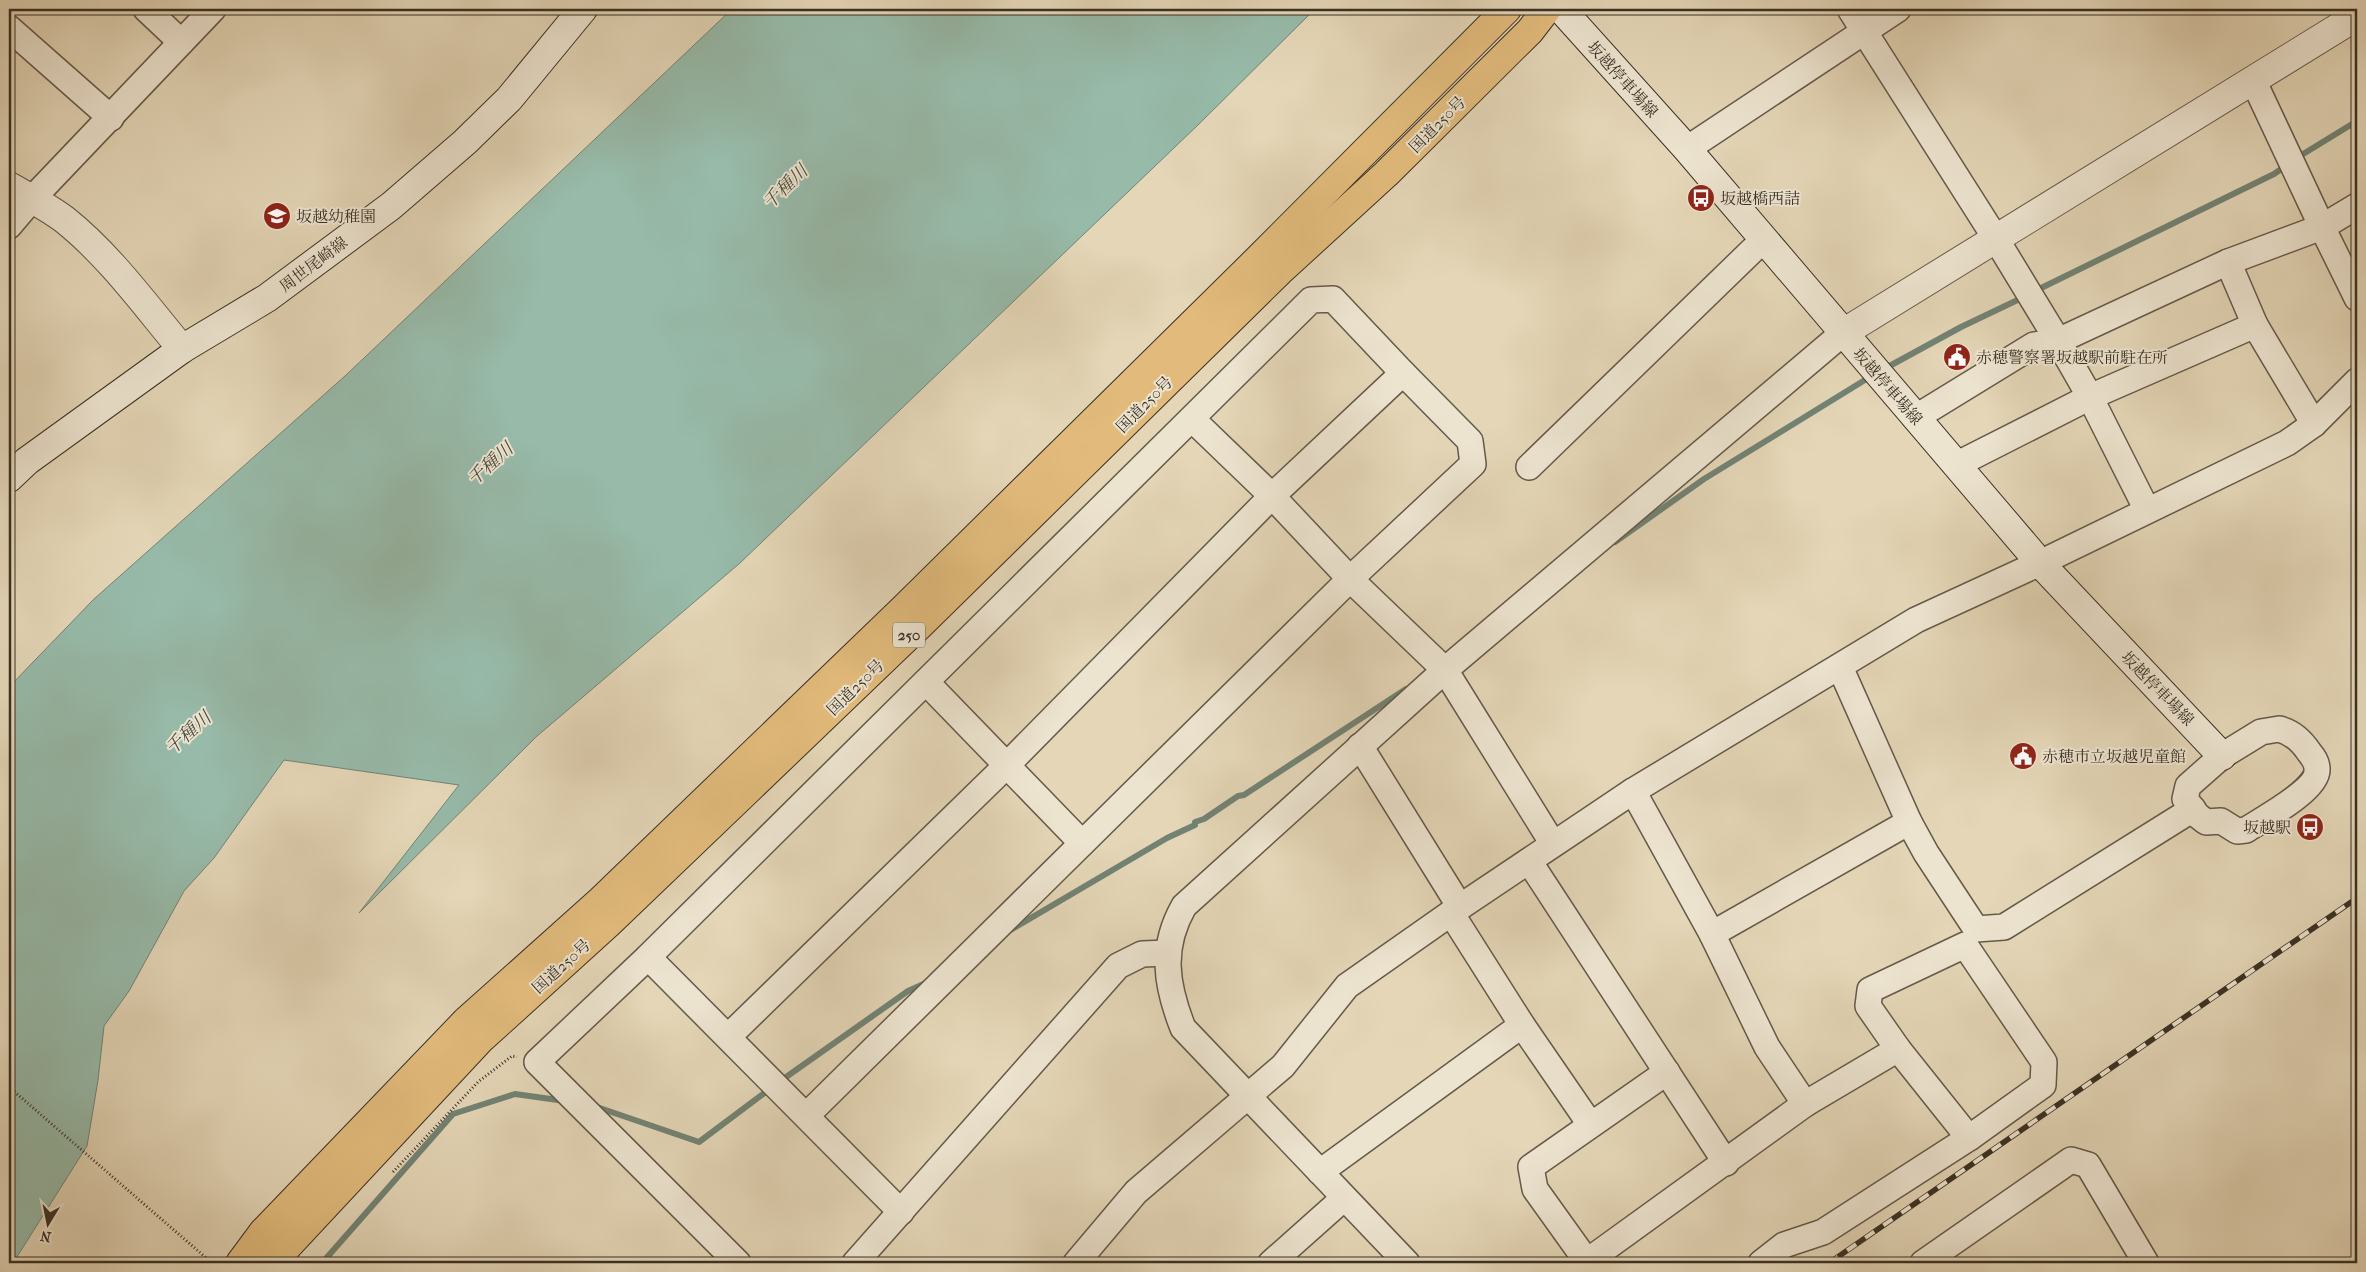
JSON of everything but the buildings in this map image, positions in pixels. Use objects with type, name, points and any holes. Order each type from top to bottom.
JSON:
[{"type":"highway","name":"国道250号","points":[[240,1263],[263,1232],[466,1021],[599,902],[896,616],[1259,258],[1507,9]]},
{"type":"highway","name":"国道250号","points":[[272,1263],[480,1040],[608,924],[920,625],[1280,271],[1386,174],[1530,31],[1547,9]]},
{"type":"main road","name":"周世尾崎線","points":[[9,478],[27,462],[182,349],[267,298],[391,206],[465,142],[502,106],[559,41],[584,9]]},
{"type":"main road","name":"坂越停車場線","points":[[1562,9],[1687,149],[2040,563],[2222,756]]},
{"type":"main road","points":[[1842,333],[2357,16]]},
{"type":"main road","points":[[20,192],[66,221],[104,258],[182,349]]},
{"type":"street","points":[[146,9],[181,42]]},
{"type":"street","points":[[9,226],[20,192],[111,118],[213,9]]},
{"type":"street","points":[[559,41],[559,23],[563,9]]},
{"type":"street","points":[[1850,9],[1996,238],[2058,341],[2090,397],[2147,510]]},
{"type":"street","points":[[1687,149],[1898,9]]},
{"type":"street","points":[[9,28],[111,118]]},
{"type":"street","points":[[2253,80],[2357,298]]},
{"type":"street","points":[[1915,418],[2034,345],[2058,341],[2228,262],[2322,227],[2357,206]]},
{"type":"street","points":[[1529,467],[1763,240]]},
{"type":"street","points":[[2228,262],[2255,325],[2314,424]]},
{"type":"street","points":[[738,1263],[537,1062],[648,957],[1312,300],[1333,299],[1470,442],[1474,464],[1350,579],[807,1115]]},
{"type":"street","points":[[1956,464],[2090,397],[2255,325]]},
{"type":"street","points":[[1407,1263],[1183,1028],[1171,999],[1168,953],[1173,925],[1184,906],[1445,670],[1842,333]]},
{"type":"street","points":[[729,1036],[1006,766],[1272,496],[1403,373]]},
{"type":"street","points":[[1076,1263],[1136,1192],[1283,1066],[1347,986],[1455,910],[1633,791],[1916,620],[2040,563],[2286,443],[2314,424],[2357,382]]},
{"type":"street","points":[[1192,419],[1272,496],[1350,579],[1445,670],[1553,844]]},
{"type":"street","points":[[1761,1263],[1784,1245],[1823,1232],[1969,1138],[2043,1085],[2044,1062],[1971,937],[1909,822],[1840,667]]},
{"type":"street","points":[[926,682],[1082,843]]},
{"type":"street","points":[[2279,729],[2291,732],[2306,747],[2315,761],[2318,770],[2313,784],[2246,830],[2237,832],[2221,821],[2206,822],[2192,809],[2185,799],[2188,786],[2222,756],[2261,732],[2279,729]]},
{"type":"street","points":[[1360,746],[1522,1025],[1590,1124]]},
{"type":"street","points":[[1633,791],[1712,934],[1767,1047],[1805,1104]]},
{"type":"street","points":[[1969,1138],[1898,1049],[1868,1006],[1870,990],[1971,937],[2004,927],[2192,809]]},
{"type":"street","points":[[1712,934],[1909,822]]},
{"type":"street","points":[[1529,860],[1726,1163]]},
{"type":"street","points":[[855,1263],[1118,966],[1142,954],[1168,953]]},
{"type":"street","points":[[648,957],[729,1036],[902,1212]]},
{"type":"street","points":[[1320,1172],[1522,1025]]},
{"type":"street","points":[[1667,1072],[1531,1167],[1535,1189],[1586,1263],[1805,1104],[1898,1049]]},
{"type":"street","points":[[1923,1263],[2071,1160],[2088,1164],[2146,1263]]},
{"type":"street","points":[[1271,1263],[1344,1198]]},
{"type":"path","points":[[390,1175],[478,1082],[505,1061],[512,1056],[537,1062]]},
{"type":"path","points":[[9,1087],[212,1263]]},
{"type":"water","name":"千種川","points":[[732,9],[1315,9],[1199,124],[740,563],[536,737],[359,913],[459,785],[284,760],[214,858],[184,891],[129,991],[104,1026],[98,1080],[87,1146],[13,1263],[9,1263],[9,687],[94,599],[345,376]]},
{"type":"waterway","points":[[2295,159],[2357,121]]},
{"type":"waterway","points":[[2035,291],[2274,174],[2287,165]]},
{"type":"waterway","points":[[1884,369],[1961,327],[2026,296]]},
{"type":"waterway","points":[[1615,542],[1704,479],[1873,375]]},
{"type":"waterway","points":[[1007,932],[1167,838],[1195,825],[1195,822],[1204,819],[1238,796],[1244,795],[1406,689]]},
{"type":"waterway","points":[[779,1082],[908,991],[928,982]]},
{"type":"waterway","points":[[594,1106],[699,1142],[771,1088]]},
{"type":"waterway","points":[[322,1263],[453,1114],[515,1094],[565,1101]]},
{"type":"railway","points":[[1829,1263],[2357,898]]},
{"type":"place","name":"坂越橋西詰","points":[[1701,198]]},
{"type":"place","name":"坂越幼稚園","points":[[277,216]]},
{"type":"place","name":"赤穂警察署坂越駅前駐在所","points":[[1957,357]]},
{"type":"place","name":"赤穂市立坂越児童館","points":[[2023,756]]},
{"type":"place","name":"坂越駅","points":[[2310,827]]}]
